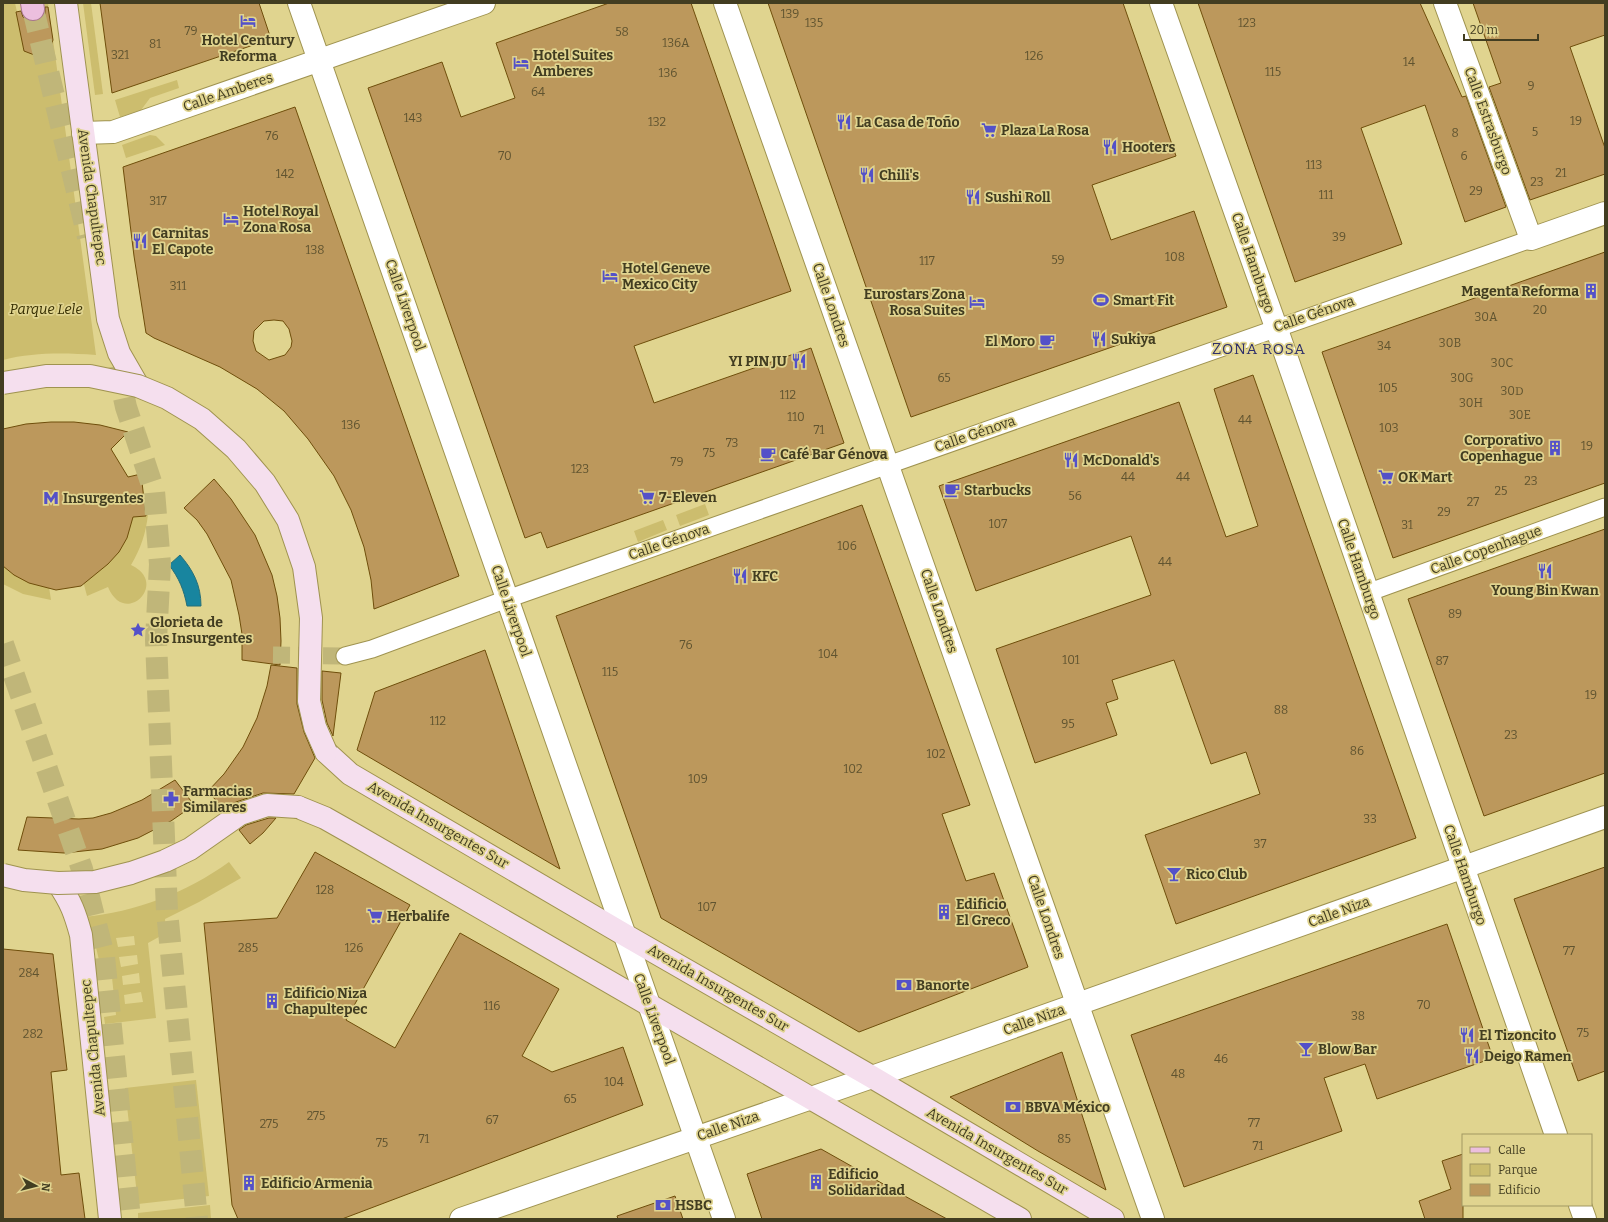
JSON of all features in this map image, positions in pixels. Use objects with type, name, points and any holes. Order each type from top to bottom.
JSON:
[{"type":"main road","name":"Avenida Chapultepec","points":[[66,3],[108,319],[119,354],[138,386]]},
{"type":"main road","points":[[3,384],[46,376],[90,376],[138,386]]},
{"type":"main road","name":"Avenida Insurgentes Sur","points":[[138,386],[167,398],[202,419],[236,449],[265,483],[288,520],[304,568],[311,618],[309,701],[315,727],[326,752],[350,774],[872,1077],[1113,1219]]},
{"type":"main road","points":[[3,875],[24,880],[58,883],[95,882],[131,874],[165,861],[190,849],[240,814],[266,804],[298,807],[325,818],[355,835],[1020,1219]]},
{"type":"main road","name":"Avenida Chapultepec","points":[[58,883],[74,910],[81,935],[110,1219]]},
{"type":"street","name":"Calle Liverpool","points":[[299,3],[724,1219]]},
{"type":"street","name":"Calle Amberes","points":[[84,133],[112,132],[484,3]]},
{"type":"street","name":"Calle Londres","points":[[725,3],[1153,1219]]},
{"type":"street","name":"Calle Hamburgo","points":[[1161,3],[1276,327],[1556,1134]]},
{"type":"street","name":"Calle Estrasburgo","points":[[1445,3],[1531,239]]},
{"type":"street","name":"Calle Génova","points":[[345,656],[372,649],[507,599],[1276,327],[1605,213]]},
{"type":"street","name":"Calle Copenhague","points":[[1367,593],[1605,507]]},
{"type":"street","name":"Calle Niza","points":[[461,1219],[1077,1005],[1605,817]]},
{"type":"street","points":[[1580,1206],[1585,1219]]},
{"type":"green space","name":"Parque Lele","points":[[3,3],[15,3],[17,12],[45,7],[44,3],[48,3],[96,355],[38,354],[3,360]]},
{"type":"green space","points":[[83,3],[91,3],[103,94],[95,95]]},
{"type":"green space","points":[[177,80],[179,88],[150,98],[141,110],[120,117],[115,100]]},
{"type":"green space","points":[[150,135],[156,136],[165,145],[126,158],[122,145]]},
{"type":"green space","points":[[705,504],[709,515],[680,526],[676,515]]},
{"type":"green space","points":[[133,511],[148,514],[146,528],[138,553],[131,565],[142,573],[146,582],[145,591],[140,598],[133,603],[124,603],[115,599],[108,587],[87,596],[83,581],[103,568],[117,553],[127,534]]},
{"type":"green space","points":[[663,520],[667,530],[638,542],[634,531]]},
{"type":"green space","points":[[3,566],[25,580],[49,587],[51,600],[23,594],[3,584]]},
{"type":"green space","points":[[229,862],[241,878],[165,919],[166,933],[148,943],[156,1018],[105,1024],[104,1017],[116,1015],[110,959],[99,960],[93,935],[83,917],[122,911],[141,906],[178,892],[213,873]],"holes":[[[134,936],[135,945],[118,947],[116,938]],[[137,955],[138,964],[121,967],[119,957]],[[139,973],[140,983],[123,985],[122,976]],[[141,992],[143,1002],[125,1004],[124,995]]]},
{"type":"green space","points":[[196,1080],[209,1196],[138,1204],[125,1088]]},
{"type":"green space","points":[[210,1205],[211,1219],[138,1219],[138,1213]]},
{"type":"water","points":[[180,555],[189,566],[198,585],[201,606],[187,606],[181,584],[169,565]]},
{"type":"building","points":[[100,3],[259,3],[271,39],[112,93]]},
{"type":"building","points":[[609,3],[691,3],[791,291],[634,346],[654,403],[811,348],[844,443],[547,548],[541,532],[525,538],[368,88],[442,62],[461,117],[515,98],[496,43]]},
{"type":"building","points":[[768,3],[1123,3],[1176,156],[1092,185],[1111,240],[1194,211],[1227,307],[911,417]]},
{"type":"building","points":[[1198,3],[1420,3],[1462,97],[1466,96],[1506,207],[1465,222],[1425,105],[1361,128],[1402,244],[1295,282]]},
{"type":"building","points":[[1473,3],[1605,3],[1605,35],[1570,47],[1605,148],[1605,174],[1530,200],[1489,87],[1501,83]]},
{"type":"building","points":[[45,7],[48,7],[53,40],[49,51],[44,55],[37,56],[24,51],[16,12],[21,11],[23,17],[28,21],[35,21],[41,19],[45,14]]},
{"type":"building","points":[[295,107],[459,576],[374,609],[371,580],[364,547],[351,510],[334,476],[308,439],[284,411],[257,389],[220,367],[154,338],[146,333],[134,256],[123,167]],"holes":[[[264,321],[283,321],[289,329],[292,341],[291,347],[285,355],[269,360],[256,351],[253,341],[254,331]]]},
{"type":"building","points":[[1605,252],[1605,483],[1393,558],[1322,352]]},
{"type":"building","points":[[1253,375],[1416,838],[1176,924],[1145,835],[1260,794],[1246,752],[1211,764],[1174,660],[1112,680],[1118,699],[1106,703],[1117,735],[1035,763],[996,649],[1151,595],[1131,536],[976,591],[939,486],[1179,402],[1226,537],[1258,526],[1214,389]]},
{"type":"building","points":[[74,422],[100,425],[128,432],[111,449],[128,477],[141,474],[146,516],[133,517],[127,538],[119,552],[108,564],[81,586],[56,590],[29,583],[14,575],[3,566],[3,429],[26,424]]},
{"type":"building","points":[[214,479],[231,499],[255,535],[272,575],[280,618],[280,665],[242,660],[242,634],[231,580],[207,534],[197,520],[184,508]]},
{"type":"building","points":[[862,505],[970,805],[942,814],[966,881],[994,873],[1028,967],[859,1032],[661,918],[556,616]]},
{"type":"building","points":[[1605,529],[1605,773],[1484,816],[1408,599]]},
{"type":"building","points":[[485,650],[560,869],[357,750],[375,692]]},
{"type":"building","points":[[271,665],[297,668],[297,704],[304,732],[315,758],[294,794],[263,793],[236,802],[224,810],[208,791],[224,774],[243,747],[257,718],[267,686]]},
{"type":"building","points":[[322,671],[341,673],[333,736],[327,723],[322,700]]},
{"type":"building","points":[[175,780],[194,805],[171,821],[138,838],[102,849],[64,853],[18,850],[27,817],[79,819],[93,818],[111,813],[142,800]]},
{"type":"building","points":[[269,818],[276,818],[263,833],[250,844],[239,830],[246,825]]},
{"type":"building","points":[[315,852],[410,905],[346,1020],[395,1048],[460,933],[559,989],[522,1056],[552,1072],[623,1047],[643,1105],[342,1219],[238,1219],[232,1205],[204,923],[277,918]]},
{"type":"building","points":[[1605,867],[1605,1071],[1578,1081],[1514,899]]},
{"type":"building","points":[[1447,924],[1493,1058],[1377,1099],[1365,1064],[1324,1078],[1342,1131],[1184,1187],[1131,1035]]},
{"type":"building","points":[[3,949],[53,954],[67,1070],[51,1072],[61,1175],[79,1173],[85,1219],[3,1219]]},
{"type":"building","points":[[1062,1052],[1106,1190],[1038,1151],[950,1097]]},
{"type":"building","name":"Edificio Solidaridad","points":[[821,1149],[947,1219],[762,1219],[747,1174]]},
{"type":"building","points":[[1462,1154],[1463,1219],[1425,1219],[1419,1201],[1451,1189],[1442,1161]]},
{"type":"building","name":"HSBC","points":[[675,1196],[683,1219],[618,1219],[617,1216]]},
{"type":"tunnel","points":[[33,9],[88,237]]},
{"type":"tunnel","points":[[117,366],[126,407],[154,491],[160,564],[156,640],[167,911],[197,1219]]},
{"type":"tunnel","points":[[3,644],[82,869],[104,956],[130,1219]]},
{"type":"tunnel","points":[[273,655],[345,656]]},
{"type":"place","name":"Hotel Century Reforma","points":[[248,21]]},
{"type":"place","name":"Hotel Suites Amberes","points":[[521,63]]},
{"type":"place","name":"La Casa de Toño","points":[[844,122]]},
{"type":"place","name":"Plaza La Rosa","points":[[989,130]]},
{"type":"place","name":"Hooters","points":[[1110,147]]},
{"type":"place","name":"Chili's","points":[[867,175]]},
{"type":"place","name":"Sushi Roll","points":[[973,197]]},
{"type":"place","name":"Hotel Royal Zona Rosa","points":[[231,219]]},
{"type":"place","name":"Carnitas El Capote","points":[[140,241]]},
{"type":"place","name":"Hotel Geneve Mexico City","points":[[610,276]]},
{"type":"place","name":"Magenta Reforma","points":[[1591,291]]},
{"type":"place","name":"Smart Fit","points":[[1101,300]]},
{"type":"place","name":"Eurostars Zona Rosa Suites","points":[[977,302]]},
{"type":"place","name":"Sukiya","points":[[1099,339]]},
{"type":"place","name":"El Moro","points":[[1047,341]]},
{"type":"place","name":"YI PIN JU","points":[[799,361]]},
{"type":"place","name":"Corporativo Copenhague","points":[[1555,448]]},
{"type":"place","name":"Café Bar Génova","points":[[768,454]]},
{"type":"place","name":"McDonald's","points":[[1071,460]]},
{"type":"place","name":"OK Mart","points":[[1386,477]]},
{"type":"place","name":"Starbucks","points":[[952,490]]},
{"type":"place","name":"7-Eleven","points":[[647,497]]},
{"type":"place","name":"Insurgentes","points":[[51,498]]},
{"type":"place","name":"Young Bin Kwan","points":[[1545,571]]},
{"type":"place","name":"KFC","points":[[740,576]]},
{"type":"place","name":"Glorieta de los Insurgentes","points":[[138,630]]},
{"type":"place","name":"Farmacias Similares","points":[[171,799]]},
{"type":"place","name":"Rico Club","points":[[1174,874]]},
{"type":"place","name":"Edificio El Greco","points":[[944,912]]},
{"type":"place","name":"Herbalife","points":[[375,916]]},
{"type":"place","name":"Banorte","points":[[904,985]]},
{"type":"place","name":"Edificio Niza Chapultepec","points":[[272,1001]]},
{"type":"place","name":"El Tizoncito","points":[[1467,1035]]},
{"type":"place","name":"Blow Bar","points":[[1306,1049]]},
{"type":"place","name":"Deigo Ramen","points":[[1472,1056]]},
{"type":"place","name":"BBVA México","points":[[1013,1107]]},
{"type":"place","name":"Edificio Solidaridad","points":[[816,1182]]},
{"type":"place","name":"Edificio Armenia","points":[[249,1183]]},
{"type":"place","name":"HSBC","points":[[663,1205]]},
{"type":"district","name":"ZONA ROSA","points":[[1259,349]]}]
